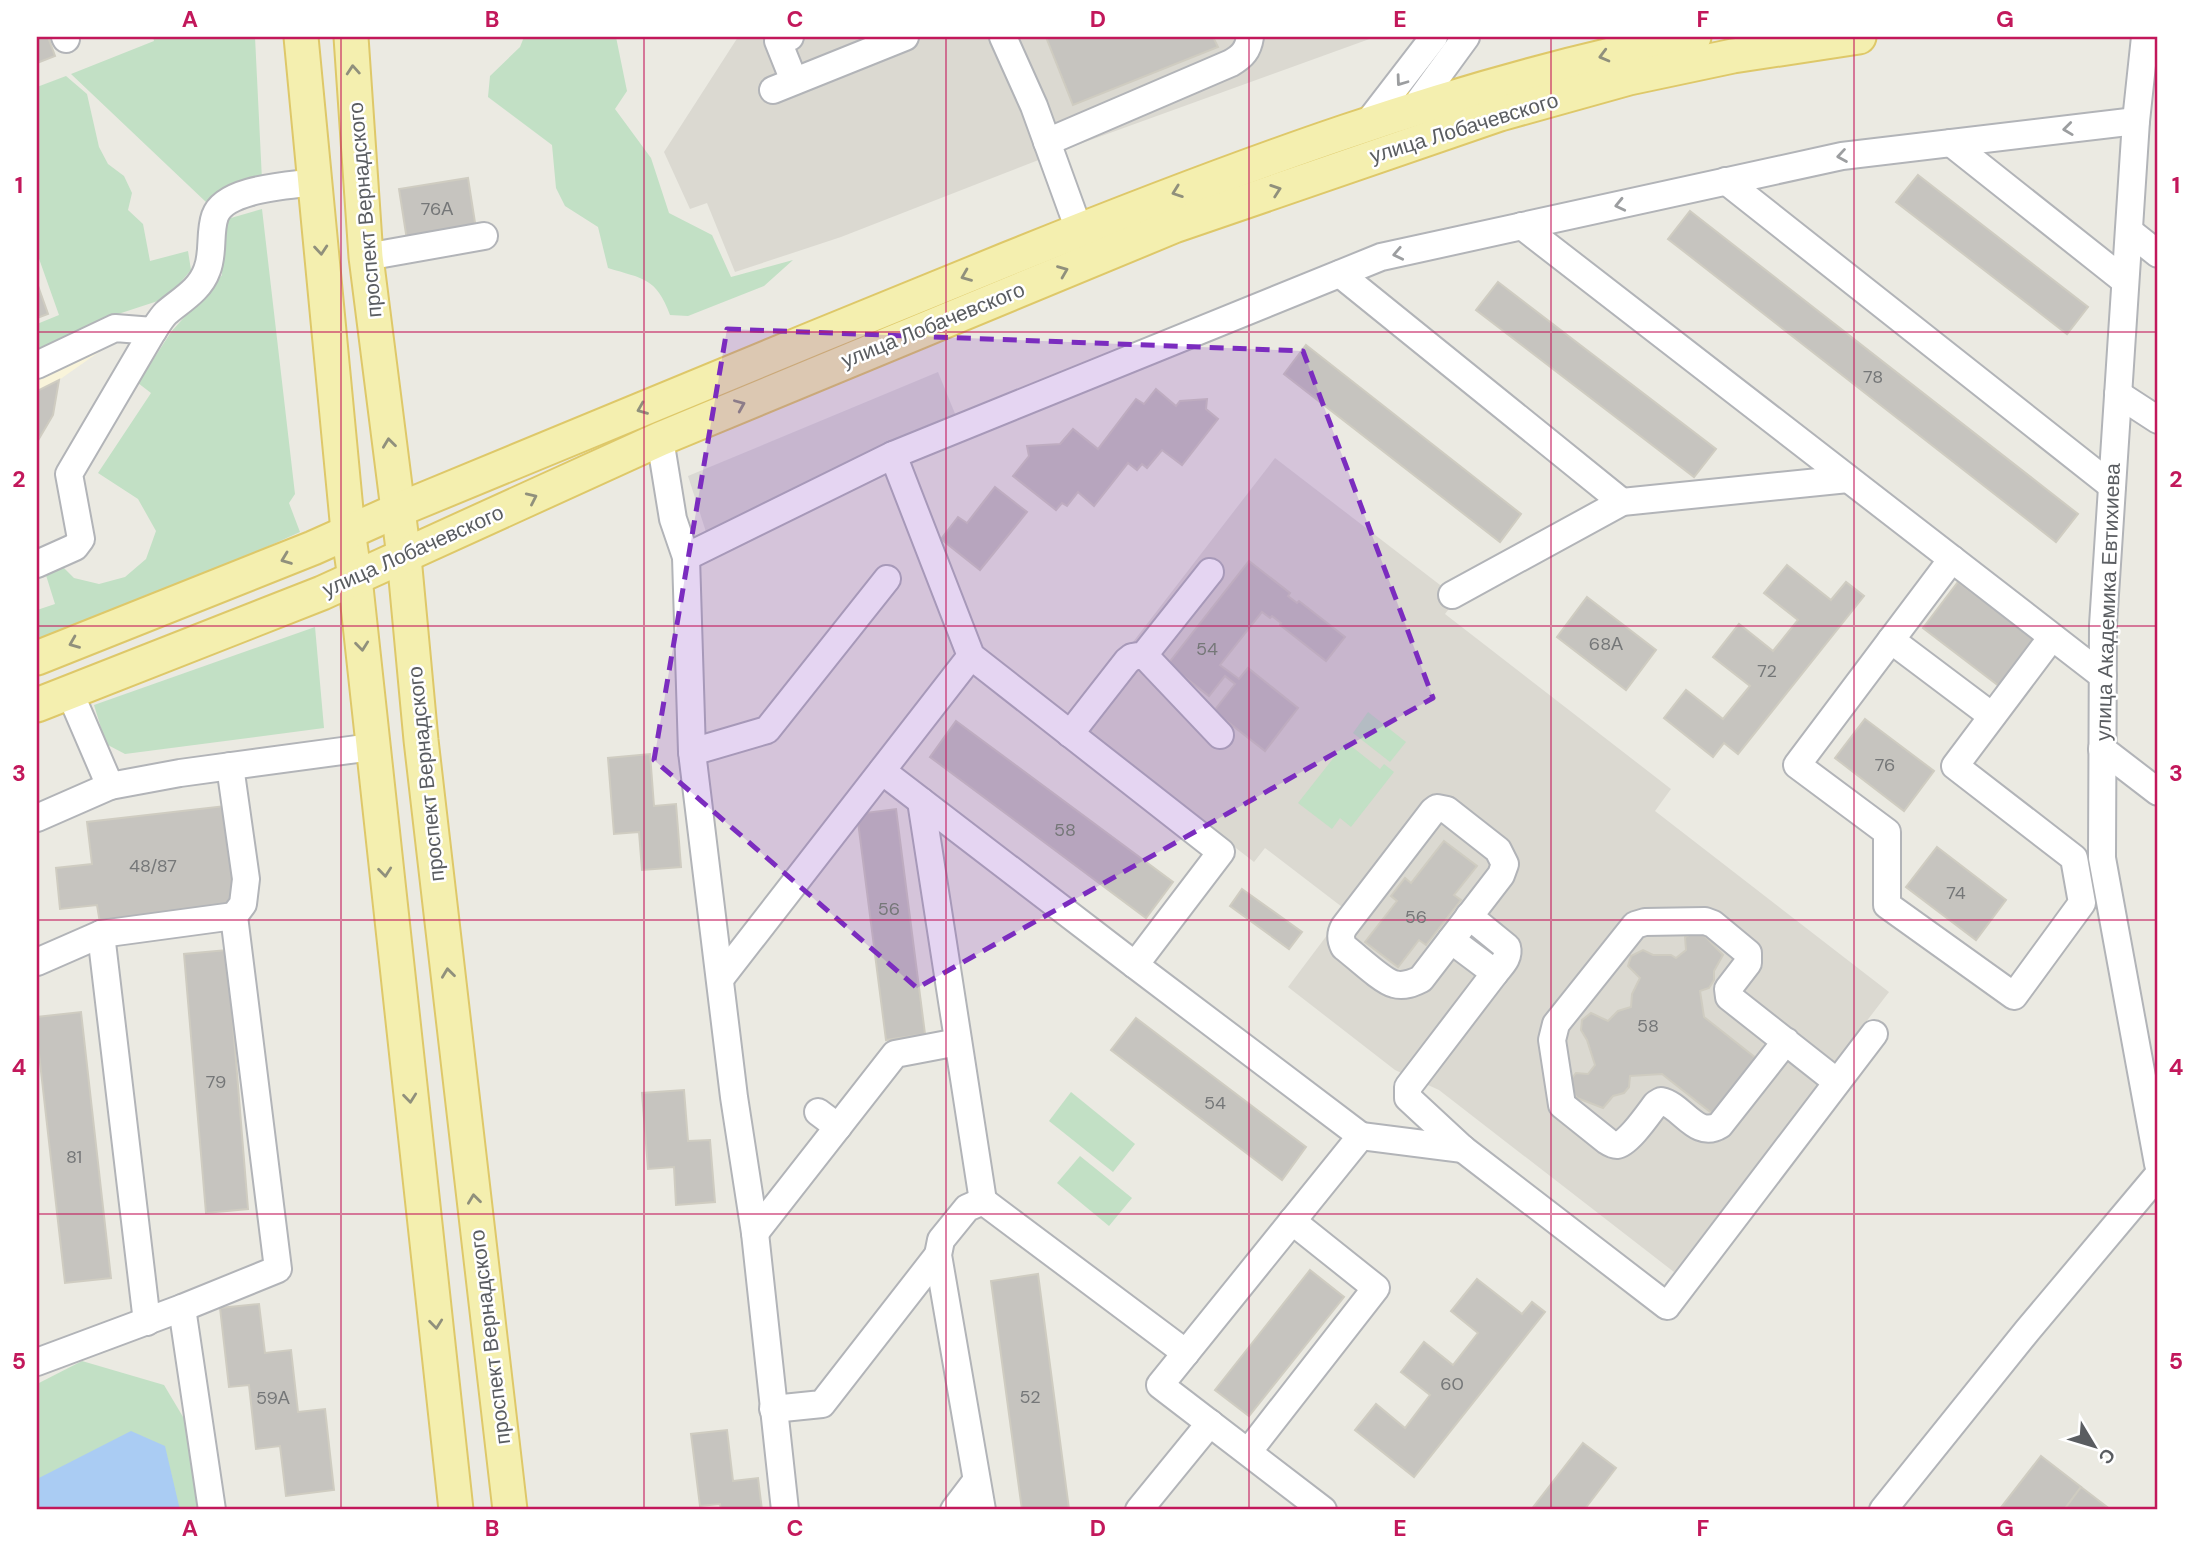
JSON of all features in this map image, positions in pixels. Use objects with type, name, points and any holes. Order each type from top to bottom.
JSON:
[{"type":"main road","points":[[301,37],[348,531],[456,1510]]},
{"type":"main road","name":"проспект Вернадского","points":[[351,37],[366,257],[404,557],[421,740],[510,1510]]},
{"type":"main road","name":"улица Лобачевского","points":[[37,658],[313,548],[398,510],[1079,230],[1267,159],[1412,111],[1623,51],[1695,37]]},
{"type":"main road","name":"улица Лобачевского","points":[[37,705],[355,578],[660,439],[1174,226],[1342,166],[1500,114],[1629,78],[1734,56],[1859,37]]},
{"type":"street","points":[[790,37],[778,41],[784,86],[905,37]]},
{"type":"street","points":[[1003,37],[1034,106],[1079,230]]},
{"type":"street","points":[[1047,142],[1231,63],[1242,56],[1250,37]]},
{"type":"street","points":[[1367,124],[1434,37]]},
{"type":"street","points":[[1412,111],[1466,37]]},
{"type":"street","name":"улица Академика Евтихиева","points":[[2145,37],[2144,107],[2125,281],[2103,625],[2102,858],[2158,1164]]},
{"type":"street","points":[[686,557],[893,454],[1381,257],[1842,156],[1951,143],[2144,107]]},
{"type":"street","points":[[1951,143],[2125,281]]},
{"type":"street","points":[[1726,181],[2112,486]]},
{"type":"street","points":[[37,564],[75,547],[82,539],[69,474],[153,331],[165,314],[185,299],[201,281],[208,269],[215,216],[223,203],[242,194],[315,182]]},
{"type":"street","points":[[1522,226],[2103,676]]},
{"type":"street","points":[[2129,231],[2158,254]]},
{"type":"street","points":[[366,257],[484,236]]},
{"type":"street","points":[[1340,274],[1622,502]]},
{"type":"street","points":[[37,365],[115,328],[153,331]]},
{"type":"street","points":[[2118,394],[2158,420]]},
{"type":"street","points":[[660,439],[673,519],[686,557],[692,752],[734,1097],[755,1233],[785,1510]]},
{"type":"street","points":[[893,454],[971,656],[1222,852],[1135,965]]},
{"type":"street","points":[[1452,595],[1622,502],[1848,479]]},
{"type":"street","points":[[1952,559],[1797,765],[1887,832],[1887,905],[2014,996],[2082,903],[2074,858],[1955,766],[2052,637]]},
{"type":"street","points":[[1070,734],[1127,661],[1132,657],[1144,655],[1210,572]]},
{"type":"street","points":[[692,752],[768,730],[887,579]]},
{"type":"street","points":[[1891,640],[1992,716]]},
{"type":"street","points":[[1144,655],[1220,735]]},
{"type":"street","points":[[720,979],[971,656]]},
{"type":"street","points":[[70,693],[110,786]]},
{"type":"street","points":[[37,818],[110,786],[230,766],[372,747]]},
{"type":"street","points":[[2102,748],[2158,792]]},
{"type":"street","points":[[37,1362],[147,1322],[278,1269],[234,916],[243,904],[246,879],[230,766]]},
{"type":"street","points":[[882,771],[1361,1136],[1462,1149]]},
{"type":"street","points":[[921,801],[983,1200],[1186,1353]]},
{"type":"street","points":[[1437,808],[1447,810],[1498,850],[1503,855],[1505,864],[1501,875],[1451,940],[1422,979],[1402,986],[1392,984],[1344,947],[1341,941],[1344,927],[1437,808]]},
{"type":"street","points":[[2082,903],[2110,901]]},
{"type":"street","points":[[37,962],[101,934],[234,916]]},
{"type":"street","points":[[1469,916],[1507,947],[1506,959],[1408,1087],[1407,1093],[1411,1102],[1462,1149],[1667,1306],[1874,1034]]},
{"type":"street","points":[[1786,1041],[1720,1125],[1713,1130],[1698,1127],[1661,1101],[1626,1141],[1614,1145],[1562,1105],[1552,1040],[1556,1024],[1635,925],[1645,922],[1701,920],[1713,925],[1748,953],[1748,963],[1728,989],[1729,997],[1786,1041],[1837,1082]]},
{"type":"street","points":[[101,934],[147,1322]]},
{"type":"street","points":[[1451,940],[1495,973]]},
{"type":"street","points":[[755,1233],[828,1119],[895,1054],[958,1042]]},
{"type":"street","points":[[1323,1510],[1160,1385],[1361,1136]]},
{"type":"street","points":[[1883,1510],[2026,1331],[2158,1175]]},
{"type":"street","points":[[982,1510],[939,1255],[941,1240],[967,1208],[983,1200]]},
{"type":"street","points":[[1248,1452],[1376,1288],[1292,1221]]},
{"type":"street","points":[[773,1409],[821,1404],[939,1255]]},
{"type":"street","points":[[182,1308],[212,1510]]},
{"type":"street","points":[[1147,1508],[1210,1423]]},
{"type":"street","points":[[954,1510],[976,1482]]},
{"type":"highlighted area","points":[[727,329],[1303,351],[1433,698],[917,988],[654,760]]},
{"type":"shaded area","points":[[738,37],[1375,37],[1085,142],[841,237],[735,272],[707,203],[690,209],[664,152]]},
{"type":"shaded area","points":[[112,316],[119,338],[59,380],[53,415],[37,442],[37,350]]},
{"type":"shaded area","points":[[938,372],[958,421],[707,535],[688,476]]},
{"type":"shaded area","points":[[1275,458],[1457,598],[1445,614],[1671,789],[1655,811],[1889,992],[1674,1272],[1439,1090],[1395,1070],[1288,987],[1346,910],[1265,848],[1254,862],[1072,721]]},
{"type":"green space","points":[[153,37],[255,37],[262,180],[207,203],[71,74],[154,41]]},
{"type":"green space","points":[[524,37],[616,37],[627,91],[615,109],[651,158],[669,213],[712,235],[731,277],[793,260],[764,286],[688,316],[670,315],[659,293],[647,281],[608,268],[598,227],[565,206],[556,188],[552,145],[488,97],[490,76],[520,47]]},
{"type":"green space","points":[[66,76],[87,94],[99,147],[108,164],[124,176],[132,193],[128,210],[143,224],[150,261],[188,251],[191,270],[167,298],[112,316],[37,350],[37,324],[59,315],[37,253],[37,87]]},
{"type":"green space","points":[[262,209],[295,494],[289,503],[300,532],[151,599],[37,646],[37,610],[55,604],[45,572],[62,566],[74,578],[99,584],[125,577],[146,559],[156,531],[138,499],[98,473],[151,393],[138,383],[171,332],[222,275],[217,237],[224,220]]},
{"type":"green space","points":[[315,627],[324,728],[125,754],[106,744],[94,705]]},
{"type":"green space","points":[[1368,712],[1406,742],[1390,762],[1353,733]]},
{"type":"green space","points":[[1346,742],[1380,769],[1384,764],[1394,772],[1351,827],[1340,818],[1332,829],[1298,803]]},
{"type":"green space","points":[[1071,1092],[1135,1144],[1113,1172],[1049,1121]]},
{"type":"green space","points":[[1080,1156],[1132,1198],[1109,1226],[1057,1183]]},
{"type":"green space","points":[[82,1361],[164,1385],[192,1432],[198,1510],[37,1510],[37,1384]]},
{"type":"water","points":[[131,1431],[165,1446],[180,1510],[37,1510],[37,1479]]},
{"type":"building","points":[[37,37],[48,37],[55,56],[37,63]]},
{"type":"building","points":[[1046,37],[1213,37],[1218,47],[1073,105]]},
{"type":"building","points":[[1918,175],[2088,307],[2067,334],[1896,202]]},
{"type":"building","points":[[468,178],[476,229],[407,240],[399,189]]},
{"type":"building","points":[[1690,211],[2078,514],[2056,542],[1668,239]]},
{"type":"building","points":[[1498,282],[1716,449],[1694,477],[1476,310]]},
{"type":"building","points":[[37,283],[48,314],[37,318]]},
{"type":"building","points":[[1306,345],[1521,514],[1500,542],[1284,374]]},
{"type":"building","points":[[59,380],[53,415],[37,442],[37,391]]},
{"type":"building","points":[[1156,389],[1176,406],[1180,401],[1207,399],[1206,409],[1218,419],[1182,465],[1162,450],[1147,468],[1142,464],[1137,470],[1128,463],[1094,506],[1078,492],[1067,506],[1062,503],[1056,510],[1013,476],[1029,456],[1027,446],[1060,444],[1073,429],[1098,449],[1136,399],[1144,404]]},
{"type":"building","points":[[995,487],[1027,512],[980,570],[941,539],[958,517],[967,523]]},
{"type":"building","points":[[1249,561],[1290,593],[1288,596],[1297,603],[1299,601],[1345,637],[1326,661],[1272,616],[1270,618],[1262,612],[1220,665],[1239,679],[1248,668],[1298,708],[1265,751],[1214,711],[1235,684],[1225,676],[1209,696],[1168,664]]},
{"type":"building","points":[[1787,565],[1831,600],[1846,582],[1864,596],[1738,754],[1724,743],[1713,757],[1664,718],[1686,690],[1723,719],[1750,686],[1713,657],[1739,624],[1773,651],[1798,620],[1764,593]]},
{"type":"building","points":[[1958,582],[2035,640],[1999,686],[1923,628]]},
{"type":"building","points":[[1587,597],[1656,650],[1626,690],[1557,637]]},
{"type":"building","points":[[1865,719],[1934,771],[1904,811],[1835,758]]},
{"type":"building","points":[[956,721],[1173,882],[1146,918],[930,757]]},
{"type":"building","points":[[650,754],[654,806],[676,804],[681,867],[642,870],[639,832],[614,834],[608,758]]},
{"type":"building","points":[[225,806],[236,908],[100,923],[97,905],[60,909],[56,868],[92,864],[87,822]]},
{"type":"building","points":[[896,809],[925,1034],[886,1040],[857,814]]},
{"type":"building","points":[[1444,841],[1477,866],[1454,895],[1461,900],[1426,945],[1419,940],[1398,967],[1365,942],[1397,901],[1391,896],[1405,878],[1411,883]]},
{"type":"building","points":[[1937,847],[2006,900],[1976,940],[1906,887]]},
{"type":"building","points":[[1242,889],[1302,932],[1289,949],[1230,906]]},
{"type":"building","points":[[1699,930],[1723,955],[1709,988],[1700,991],[1704,1017],[1757,1059],[1713,1114],[1662,1074],[1630,1076],[1629,1087],[1624,1093],[1613,1096],[1603,1108],[1577,1098],[1568,1083],[1576,1073],[1588,1074],[1595,1065],[1581,1030],[1582,1020],[1591,1013],[1608,1021],[1618,1011],[1631,1007],[1632,994],[1640,978],[1628,966],[1631,956],[1643,950],[1653,955],[1671,955],[1676,958],[1686,950],[1685,937]]},
{"type":"building","points":[[227,950],[248,1209],[206,1213],[184,954]]},
{"type":"building","points":[[81,1012],[111,1278],[65,1283],[37,1017]]},
{"type":"building","points":[[1136,1018],[1306,1147],[1282,1180],[1111,1050]]},
{"type":"building","points":[[684,1090],[688,1141],[710,1140],[715,1202],[676,1205],[674,1167],[648,1169],[642,1093]]},
{"type":"building","points":[[1310,1270],[1344,1297],[1249,1416],[1215,1390]]},
{"type":"building","points":[[1038,1274],[1069,1509],[1022,1510],[991,1281]]},
{"type":"building","points":[[1477,1279],[1522,1314],[1532,1302],[1545,1312],[1414,1477],[1355,1430],[1376,1404],[1405,1428],[1430,1395],[1401,1372],[1424,1342],[1453,1365],[1478,1333],[1451,1311]]},
{"type":"building","points":[[259,1304],[265,1353],[291,1350],[298,1412],[325,1409],[334,1490],[286,1496],[280,1446],[256,1449],[249,1385],[229,1387],[220,1308]]},
{"type":"building","points":[[727,1430],[733,1481],[758,1478],[762,1510],[721,1510],[720,1504],[700,1506],[691,1434]]},
{"type":"building","points":[[1583,1443],[1616,1468],[1584,1510],[1531,1510]]},
{"type":"building","points":[[2041,1456],[2081,1487],[2064,1510],[1999,1510]]},
{"type":"building","points":[[2081,1487],[2111,1510],[2064,1510]]}]
